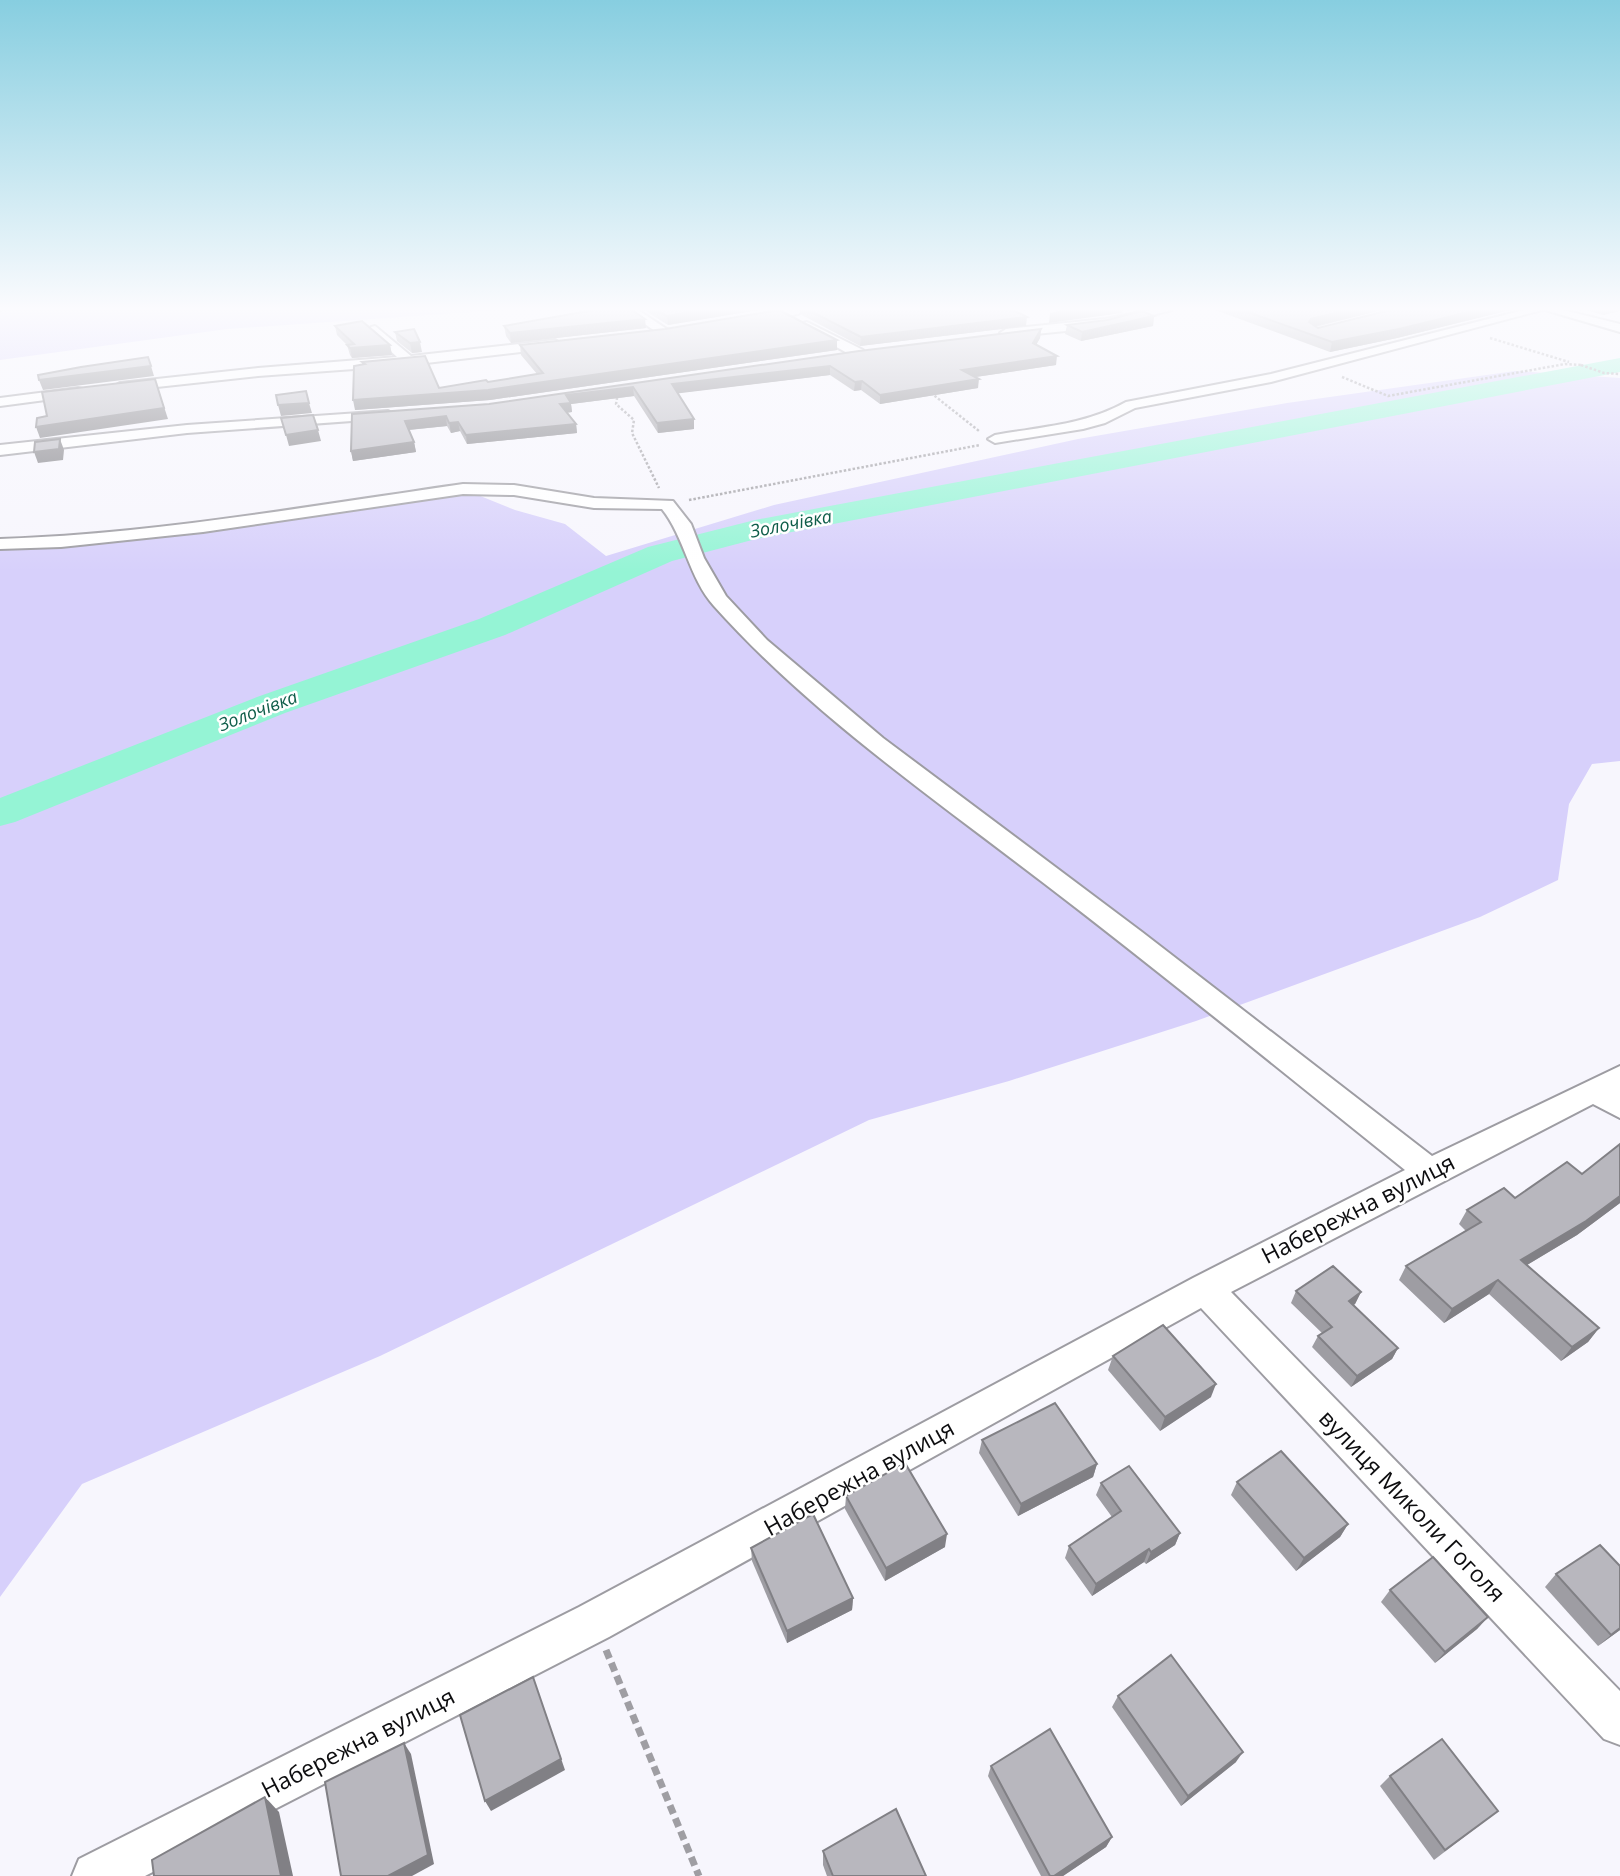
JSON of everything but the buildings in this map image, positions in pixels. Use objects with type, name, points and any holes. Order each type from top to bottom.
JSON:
[{"type":"street","points":[[0,402],[37,398]]},
{"type":"street","points":[[995,439],[1085,424],[1120,413],[1131,405],[1170,398]]},
{"type":"street","points":[[0,450],[187,429],[408,413]]},
{"type":"street","points":[[0,544],[61,542],[203,527],[463,489],[514,490],[594,503],[667,504],[683,524],[718,599],[760,644],[874,743],[1133,938],[1430,1172]]},
{"type":"street","name":"Набережна вулиця","points":[[96,1876],[594,1622],[1205,1289],[1430,1172],[1611,1091]]},
{"type":"street","name":"вулиця Миколи Гоголя","points":[[1205,1289],[1620,1723]]},
{"type":"path","points":[[616,398],[616,404],[634,420],[632,433],[667,504],[827,477],[984,444],[995,439]]},
{"type":"path","points":[[937,398],[983,434],[995,439]]},
{"type":"path","points":[[594,1622],[699,1876]]},
{"type":"shaded area","points":[[1326,398],[1620,398],[1620,761],[1592,764],[1569,804],[1558,880],[1480,917],[1196,1021],[1009,1081],[869,1120],[380,1356],[82,1484],[0,1597],[0,544],[61,542],[463,489],[515,510],[565,524],[606,556],[774,505],[1078,439]]},
{"type":"waterway","name":"Золочівка","points":[[0,813],[271,705],[492,627],[660,554],[755,530],[1449,398]]}]
